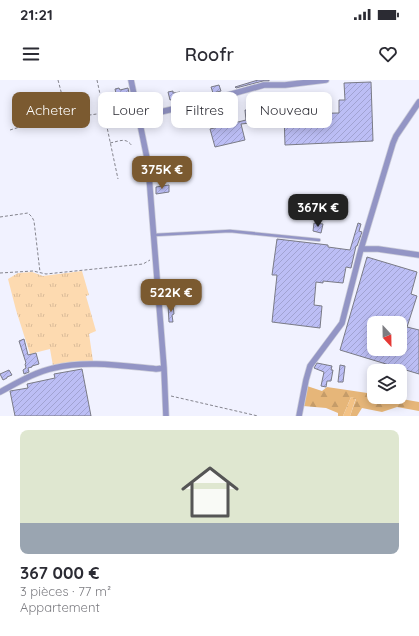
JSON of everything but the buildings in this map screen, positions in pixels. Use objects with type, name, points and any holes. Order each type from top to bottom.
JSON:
[{"type":"street","points":[[131,80],[134,92]]},
{"type":"street","points":[[163,111],[264,85],[285,85],[326,80]]},
{"type":"street","points":[[299,416],[310,366],[342,323],[361,249],[393,143],[396,136],[419,102]]},
{"type":"street","points":[[141,128],[148,163],[164,368],[166,416]]},
{"type":"street","points":[[361,249],[378,249],[419,255]]},
{"type":"street","points":[[0,392],[30,376],[60,367],[96,364],[156,369],[164,368]]},
{"type":"lane","points":[[153,234],[230,231],[320,240]]},
{"type":"path","points":[[58,80],[61,92]]},
{"type":"path","points":[[96,80],[99,92]]},
{"type":"path","points":[[10,130],[17,128]]},
{"type":"path","points":[[107,128],[118,179]]},
{"type":"path","points":[[110,143],[125,140],[132,146]]},
{"type":"path","points":[[0,217],[28,213],[32,217],[34,221],[40,273]]},
{"type":"path","points":[[0,273],[33,272],[46,274],[143,264],[155,258]]},
{"type":"path","points":[[165,394],[258,416]]},
{"type":"green space","points":[[82,271],[89,295],[86,296],[96,331],[89,334],[93,361],[53,366],[50,349],[30,354],[8,279],[18,273],[32,272],[43,276]]},
{"type":"green space","points":[[307,386],[322,391],[327,387],[367,393],[367,404],[407,404],[407,400],[419,402],[419,411],[397,407],[382,412],[362,408],[357,416],[350,416],[356,399],[351,397],[343,416],[338,416],[338,413],[326,408],[303,406]]},
{"type":"water","points":[[351,397],[356,398],[350,416],[343,416]]}]
